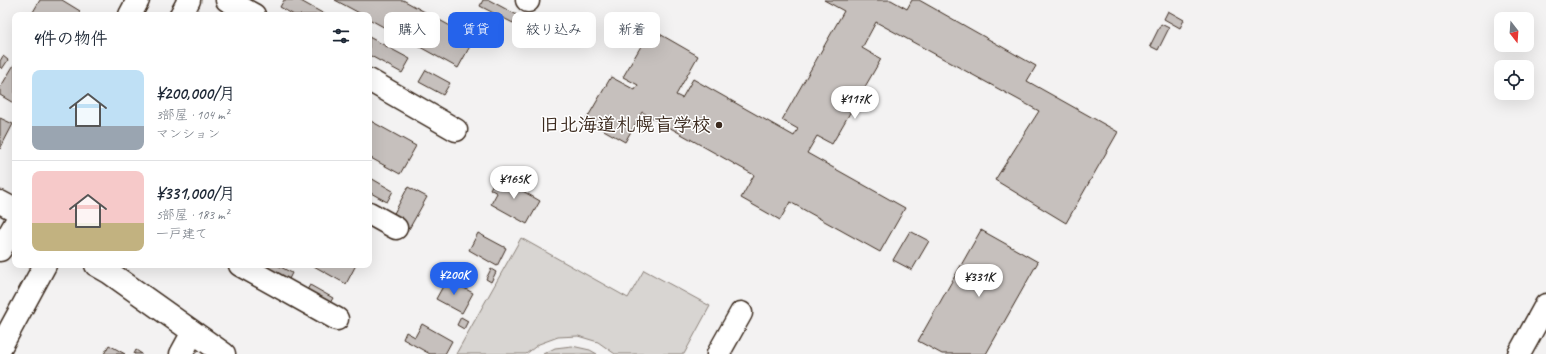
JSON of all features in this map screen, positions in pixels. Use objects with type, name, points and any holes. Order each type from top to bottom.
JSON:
[{"type":"street","points":[[132,12],[138,0]]},
{"type":"street","points":[[183,12],[189,0]]},
{"type":"street","points":[[227,0],[249,12]]},
{"type":"street","points":[[372,82],[456,130]]},
{"type":"street","points":[[0,202],[12,208]]},
{"type":"street","points":[[372,215],[396,228]]},
{"type":"street","points":[[0,250],[12,229]]},
{"type":"street","points":[[0,348],[43,268]]},
{"type":"street","points":[[101,268],[224,354]]},
{"type":"street","points":[[245,268],[337,319]]},
{"type":"street","points":[[1519,354],[1546,305]]},
{"type":"street","points":[[718,354],[741,313]]},
{"type":"street","points":[[181,354],[193,332]]},
{"type":"shaded area","points":[[521,238],[628,298],[644,270],[710,306],[684,354],[615,354],[598,342],[578,336],[558,337],[539,344],[526,354],[456,354]]},
{"type":"shaded area","points":[[572,346],[590,350],[597,354],[543,354],[555,348]]},
{"type":"building","points":[[40,0],[62,0],[80,11],[79,12],[33,12]]},
{"type":"building","points":[[284,0],[299,0],[321,12],[289,12],[280,7]]},
{"type":"building","points":[[335,0],[403,0],[425,12],[384,12],[384,27],[372,21],[372,12],[357,12]]},
{"type":"building","points":[[483,0],[489,0],[512,12],[512,22],[504,18],[504,12],[492,12],[480,6]]},
{"type":"building","name":"旧北海道札幌盲学校","points":[[824,0],[891,0],[907,9],[912,0],[919,0],[1036,66],[1027,81],[1118,132],[1066,223],[995,180],[1039,111],[876,22],[862,48],[881,59],[832,144],[817,136],[807,153],[905,208],[880,252],[790,202],[780,220],[741,198],[754,175],[642,112],[625,142],[586,120],[611,77],[635,90],[638,85],[623,77],[640,48],[660,48],[660,34],[698,56],[676,95],[682,98],[693,79],[794,136],[798,129],[782,120],[844,11]]},
{"type":"building","points":[[1168,11],[1184,20],[1180,28],[1164,19]]},
{"type":"building","points":[[440,20],[448,25],[448,48],[469,48],[458,68],[422,48],[440,48]]},
{"type":"building","points":[[1161,24],[1169,28],[1158,50],[1150,46]]},
{"type":"building","points":[[372,39],[384,45],[384,48],[390,48],[410,59],[402,73],[372,57]]},
{"type":"building","points":[[3,56],[8,60],[2,69],[0,67],[0,61]]},
{"type":"building","points":[[12,68],[12,102],[0,95],[0,88]]},
{"type":"building","points":[[426,70],[450,83],[443,95],[419,82]]},
{"type":"building","points":[[0,118],[12,124],[12,126],[0,149]]},
{"type":"building","points":[[372,122],[416,146],[400,174],[372,159]]},
{"type":"building","points":[[497,176],[540,201],[527,224],[491,204],[497,193],[490,189]]},
{"type":"building","points":[[372,179],[393,191],[387,202],[372,194]]},
{"type":"building","points":[[408,187],[427,197],[409,229],[391,219]]},
{"type":"building","points":[[981,230],[1038,262],[986,354],[942,354],[918,341]]},
{"type":"building","points":[[910,231],[929,241],[912,270],[893,260]]},
{"type":"building","points":[[478,233],[506,248],[497,266],[469,250]]},
{"type":"building","points":[[259,268],[283,268],[292,273],[287,283]]},
{"type":"building","points":[[317,268],[354,268],[346,284]]},
{"type":"building","points":[[491,269],[496,272],[491,282],[486,279]]},
{"type":"building","points":[[447,279],[473,293],[462,313],[436,299]]},
{"type":"building","points":[[310,285],[333,298],[327,308],[304,295]]},
{"type":"building","points":[[461,317],[468,321],[464,329],[457,325]]},
{"type":"building","points":[[422,324],[452,341],[445,354],[430,354],[403,339],[406,332],[415,337]]},
{"type":"building","points":[[109,345],[125,354],[104,354]]},
{"type":"building","points":[[136,350],[142,354],[134,354]]},
{"type":"place","name":"旧北海道札幌盲学校","points":[[719,125]]}]
